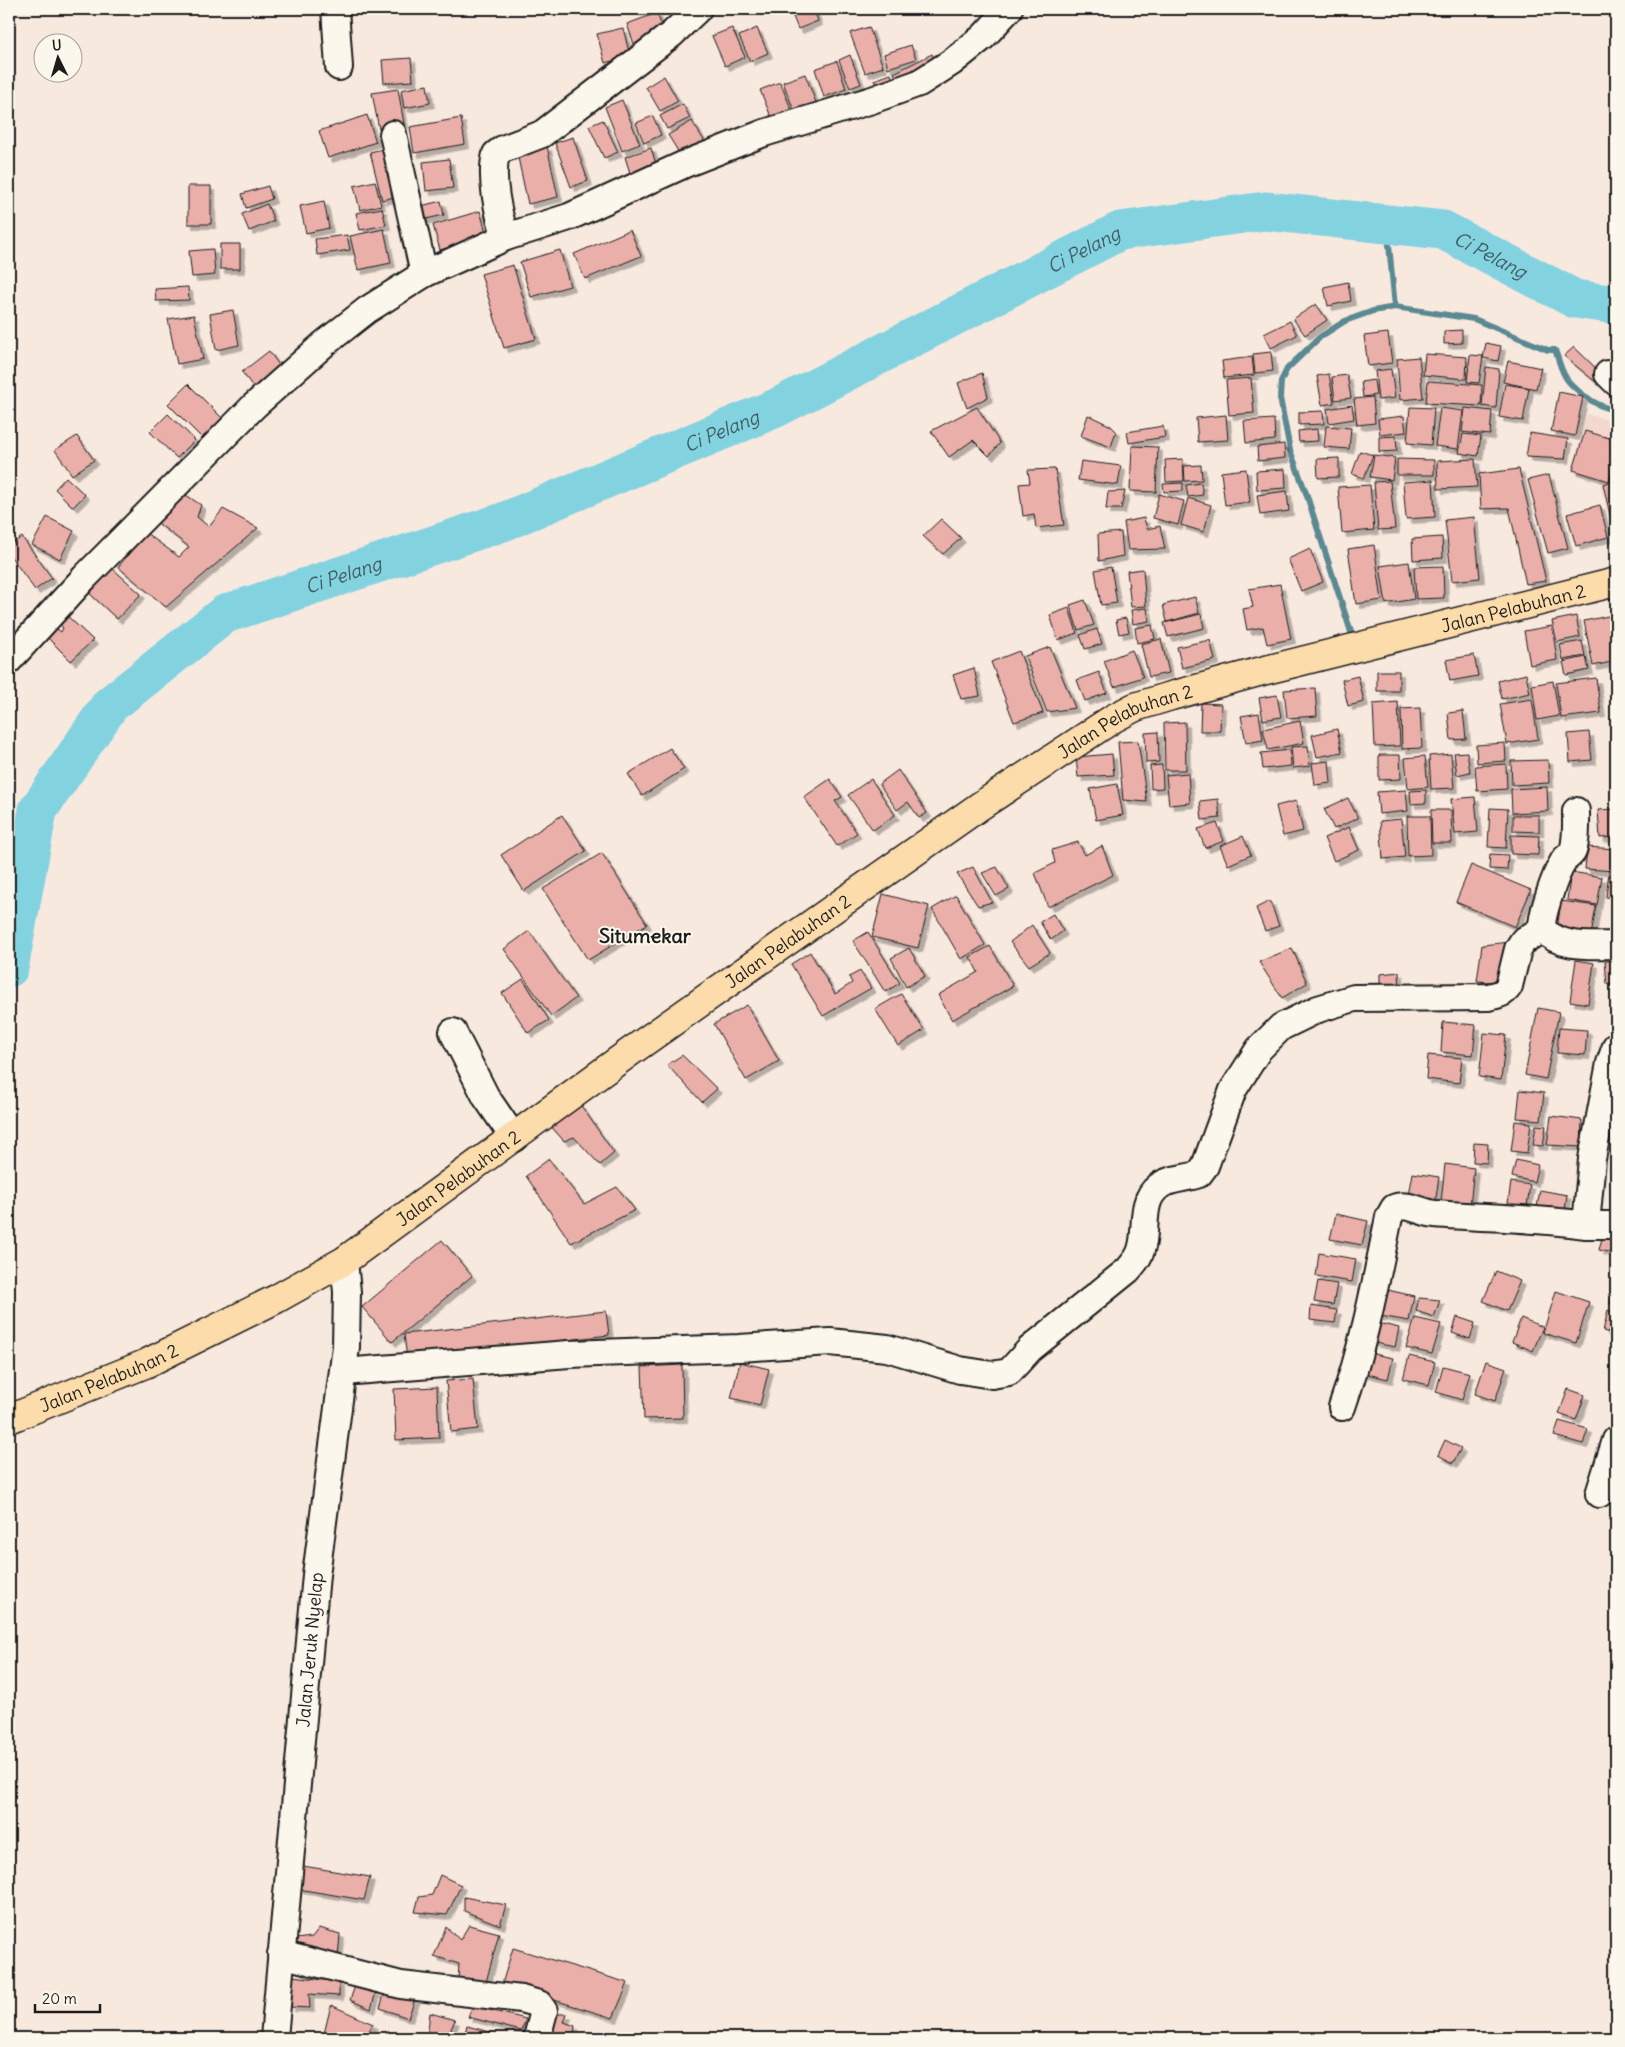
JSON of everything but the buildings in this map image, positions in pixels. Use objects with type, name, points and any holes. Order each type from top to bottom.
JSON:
[{"type":"main road","name":"Jalan Pelabuhan 2","points":[[9,1419],[145,1364],[276,1299],[344,1261],[679,1018],[980,806],[1114,718],[1171,696],[1262,671],[1616,582]]},
{"type":"street","points":[[334,9],[339,67]]},
{"type":"street","points":[[506,237],[500,220],[496,191],[494,162],[496,154],[542,134],[672,34],[698,9]]},
{"type":"street","points":[[9,660],[85,577],[254,406],[325,343],[367,310],[424,274],[506,237],[569,217],[685,164],[764,133],[872,100],[919,83],[952,62],[983,37],[1010,9]]},
{"type":"street","points":[[393,134],[424,274]]},
{"type":"street","points":[[1576,812],[1574,849],[1571,855],[1564,860],[1559,870],[1542,919],[1542,929],[1550,937],[1566,943],[1616,946]]},
{"type":"street","points":[[343,1372],[569,1354],[739,1348],[830,1342],[887,1348],[976,1373],[992,1375],[1008,1372],[1030,1349],[1128,1270],[1138,1258],[1144,1236],[1146,1206],[1152,1194],[1163,1183],[1199,1174],[1207,1159],[1232,1090],[1259,1049],[1281,1027],[1318,1009],[1354,998],[1488,997],[1500,995],[1509,986],[1518,949],[1523,941],[1542,929]]},
{"type":"street","points":[[453,1032],[486,1097],[514,1138]]},
{"type":"street","points":[[1586,1225],[1592,1160],[1610,1063],[1616,1046]]},
{"type":"street","points":[[1342,1407],[1354,1374],[1368,1321],[1389,1217],[1394,1208],[1403,1206],[1427,1214],[1559,1221],[1586,1225],[1616,1225]]},
{"type":"street","name":"Jalan Jeruk Nyelap","points":[[274,2038],[316,1575],[343,1372],[347,1318],[344,1261]]},
{"type":"street","points":[[1599,1494],[1616,1440]]},
{"type":"street","points":[[281,1954],[401,1985],[521,1999],[540,2004],[544,2011],[536,2038]]},
{"type":"shaded area","points":[[1587,414],[1616,422],[1616,547],[1599,480],[1571,472]]},
{"type":"waterway","name":"Ci Pelang","points":[[9,968],[38,810],[110,705],[225,614],[503,522],[776,408],[1120,231],[1265,211],[1443,230],[1575,299],[1616,305]]},
{"type":"waterway","points":[[1387,224],[1395,307]]},
{"type":"waterway","points":[[1351,632],[1306,493],[1290,450],[1280,398],[1281,381],[1287,369],[1320,337],[1345,321],[1373,311],[1395,307],[1474,319],[1548,350],[1555,350],[1564,375],[1574,387],[1597,404],[1616,410]]},
{"type":"district","name":"Situmekar","points":[[645,935]]}]
